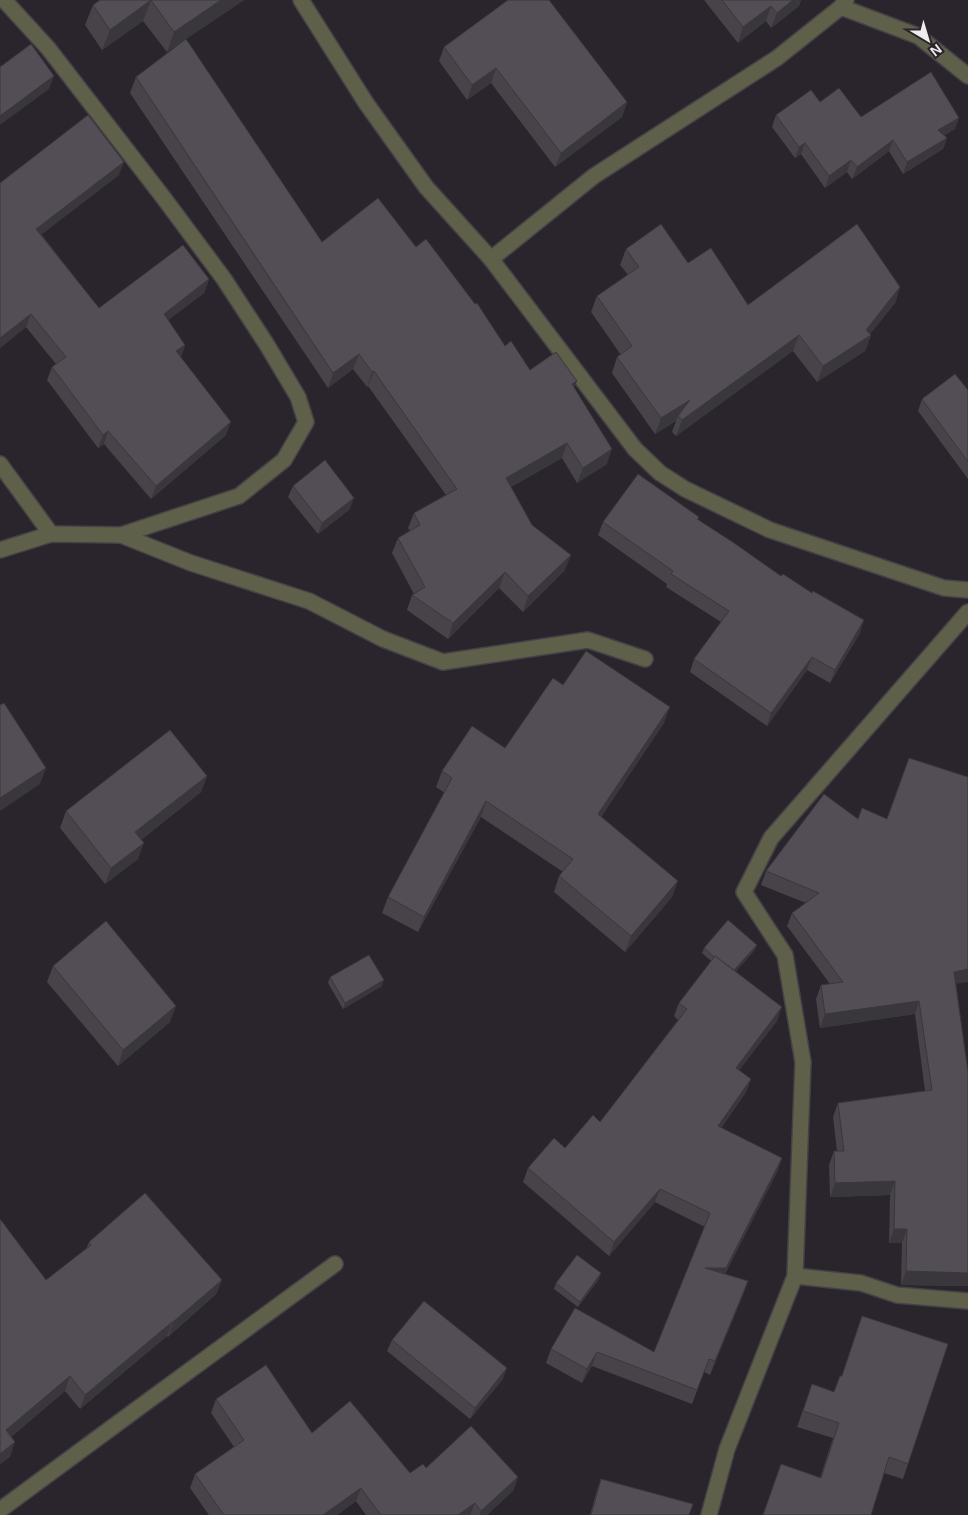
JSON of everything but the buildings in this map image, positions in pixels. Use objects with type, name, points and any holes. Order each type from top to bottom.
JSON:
[{"type":"street","points":[[0,550],[51,534],[121,535],[238,496],[284,460],[306,422],[298,397],[224,279],[54,56],[4,0]]},
{"type":"street","points":[[301,0],[366,103],[426,187],[491,259],[636,449],[660,473],[685,489],[770,530],[944,588],[968,590]]},
{"type":"street","points":[[491,259],[594,176],[777,58],[844,3],[918,36],[968,76]]},
{"type":"street","points":[[0,464],[51,534]]},
{"type":"street","points":[[121,535],[192,563],[309,601],[383,639],[443,662],[588,640],[645,659]]},
{"type":"street","points":[[709,1515],[727,1449],[795,1276],[803,1062],[785,955],[744,892],[771,838],[968,612]]},
{"type":"street","points":[[0,1510],[336,1264]]},
{"type":"street","points":[[795,1276],[862,1284],[897,1295],[968,1301]]}]
